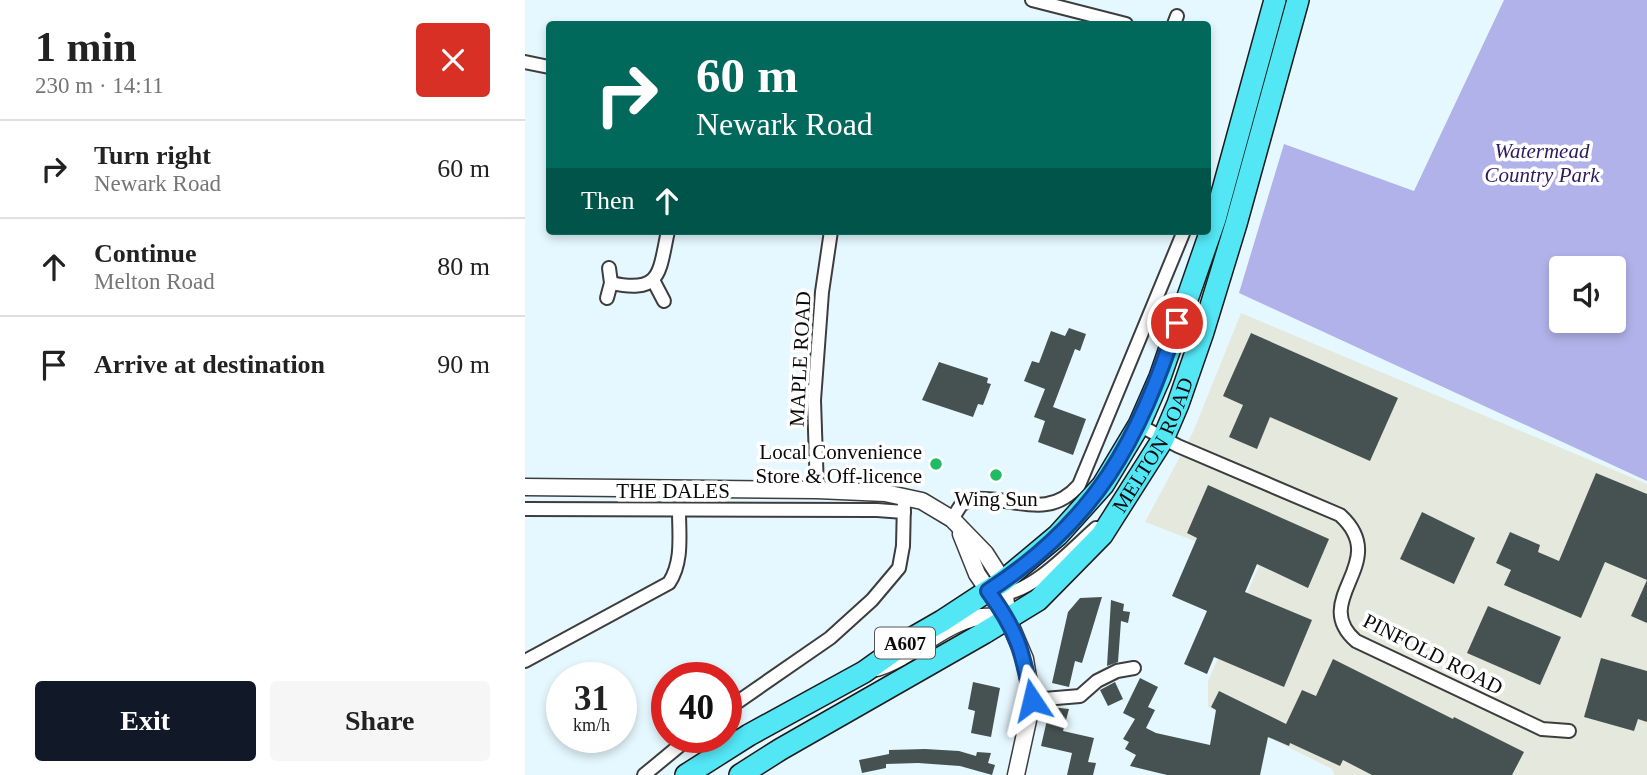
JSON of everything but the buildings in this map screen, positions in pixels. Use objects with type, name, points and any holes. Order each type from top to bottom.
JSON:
[{"type":"highway","name":"MELTON ROAD","points":[[1211,218],[1275,0]]},
{"type":"highway","name":"MELTON ROAD","points":[[1008,619],[1038,600],[1102,535],[1163,439],[1192,363],[1236,224],[1298,0]]},
{"type":"highway","name":"MELTON ROAD","points":[[999,589],[1058,535],[1103,485],[1139,425],[1160,377],[1206,235]]},
{"type":"highway","name":"A607","points":[[686,775],[749,735],[864,672],[909,640],[999,589]]},
{"type":"highway","name":"A607","points":[[740,775],[1008,619]]},
{"type":"street","points":[[1032,0],[1114,21]]},
{"type":"street","points":[[527,62],[546,66]]},
{"type":"street","points":[[1211,218],[1236,224]]},
{"type":"street","points":[[611,283],[638,287],[653,280],[659,270],[667,235]]},
{"type":"street","name":"MAPLE ROAD","points":[[817,490],[814,400],[822,292],[830,235]]},
{"type":"street","points":[[955,523],[961,505],[971,499],[1046,506],[1063,499],[1079,485],[1182,235]]},
{"type":"street","points":[[607,298],[611,283],[608,268]]},
{"type":"street","points":[[653,280],[664,301]]},
{"type":"street","points":[[1139,425],[1163,439]]},
{"type":"street","name":"PINFOLD ROAD","points":[[1163,439],[1340,515],[1352,526],[1358,540],[1358,560],[1339,609],[1345,631],[1356,641],[1542,729],[1569,731]]},
{"type":"street","points":[[525,487],[817,490],[904,504],[922,500],[955,523],[977,574],[999,589],[1018,591],[1052,567],[1122,504]]},
{"type":"street","points":[[742,699],[830,638],[872,600],[898,568],[903,546],[904,504]]},
{"type":"street","name":"THE DALES","points":[[525,509],[877,510],[904,504]]},
{"type":"street","points":[[525,661],[669,583],[679,561],[678,511]]},
{"type":"street","points":[[999,589],[1025,659],[1032,700],[1016,775]]},
{"type":"street","name":"A607","points":[[864,672],[896,662],[970,619],[1008,619]]},
{"type":"street","points":[[1032,700],[1080,696],[1097,681],[1117,671],[1134,668]]},
{"type":"street","points":[[643,775],[670,753]]},
{"type":"shaded area","points":[[1241,313],[1647,484],[1647,775],[1334,775],[1332,769],[1208,707],[1208,681],[1259,566],[1145,522],[1193,432]]},
{"type":"green space","name":"Watermead Country Park","points":[[1504,0],[1647,0],[1647,481],[1239,293],[1284,144],[1414,191]]},
{"type":"place","name":"Local Convenience Store & Off-licence","points":[[936,464]]},
{"type":"place","name":"Wing Sun","points":[[996,475]]},
{"type":"route","points":[[1032,700],[1025,659],[1018,639],[1008,619],[988,591],[1031,560],[1083,510],[1103,485],[1139,425],[1160,377],[1177,323]]}]
